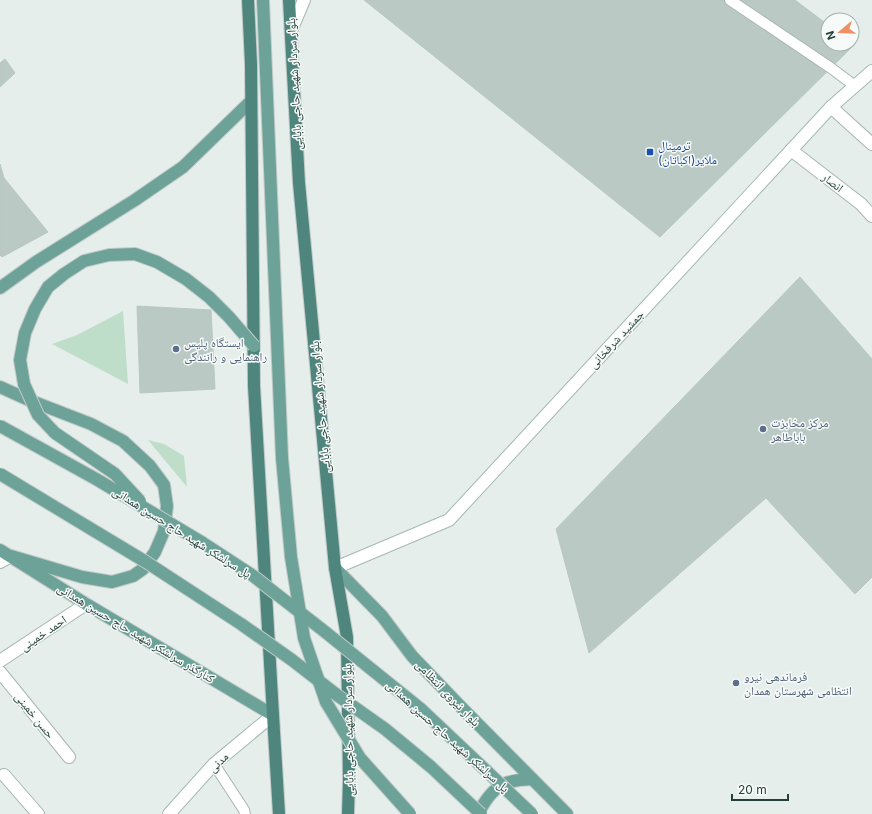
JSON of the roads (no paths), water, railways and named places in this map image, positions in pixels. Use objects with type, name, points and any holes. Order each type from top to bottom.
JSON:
[{"type":"highway","points":[[248,0],[251,64],[254,386],[272,715],[279,814]]},
{"type":"highway","name":"بلوار سردار شهید حاجی بابایی","points":[[289,0],[299,184],[335,568],[347,637],[348,814]]},
{"type":"main road","points":[[263,0],[282,458],[291,557],[304,638],[326,702],[360,758],[410,814]]},
{"type":"main road","points":[[291,31],[304,0]]},
{"type":"main road","name":"جمشید شرفخانی","points":[[335,568],[449,520],[831,107],[872,71]]},
{"type":"main road","points":[[0,288],[36,262],[135,200],[183,167],[251,101]]},
{"type":"main road","points":[[831,107],[872,144]]},
{"type":"main road","name":"انصار","points":[[791,150],[861,204],[872,216]]},
{"type":"main road","points":[[151,512],[115,474],[55,433],[38,415],[24,384],[20,360],[25,333],[35,309],[48,287],[84,261],[109,255],[135,254],[157,262],[186,279],[209,297],[229,317],[254,346]]},
{"type":"main road","points":[[0,387],[91,424],[123,441],[150,466],[164,484],[167,506],[164,531],[155,552],[143,569],[132,576],[112,582],[82,577],[11,556],[0,562]]},
{"type":"main road","name":"پل سرلشکر شهید حاج حسین همدانی","points":[[0,426],[96,479],[203,543],[252,575],[422,710],[532,814]]},
{"type":"main road","points":[[0,474],[146,562],[241,624],[292,660],[337,695],[385,729],[431,767],[480,814],[483,803],[495,791],[505,784],[517,780],[532,779]]},
{"type":"main road","name":"کنارگذر سرلشکر شهید حاج حسین همدانی","points":[[0,550],[86,604],[272,715]]},
{"type":"main road","name":"بلوار نیروی انتظامی","points":[[335,568],[382,616],[412,656],[460,707],[566,814]]},
{"type":"main road","name":"احمد خمینی","points":[[0,661],[86,604]]},
{"type":"main road","name":"حسن خمینی","points":[[0,672],[70,757]]},
{"type":"main road","name":"مدنی","points":[[169,814],[214,764],[272,715]]},
{"type":"main road","points":[[4,775],[38,814]]},
{"type":"lane","points":[[730,0],[831,68],[855,86]]},
{"type":"lane","points":[[214,764],[244,810],[245,814]]},
{"type":"place","name":"ترمینال ملایر(اکباتان)","points":[[650,152]]},
{"type":"place","name":"ایستگاه پلیس راهنمایی و رانندگی","points":[[176,349]]},
{"type":"place","name":"مرکز مخابزت باباطاهر","points":[[763,429]]},
{"type":"place","name":"فرماندهی نیرو انتظامی شهرستان همدان","points":[[736,683]]}]
